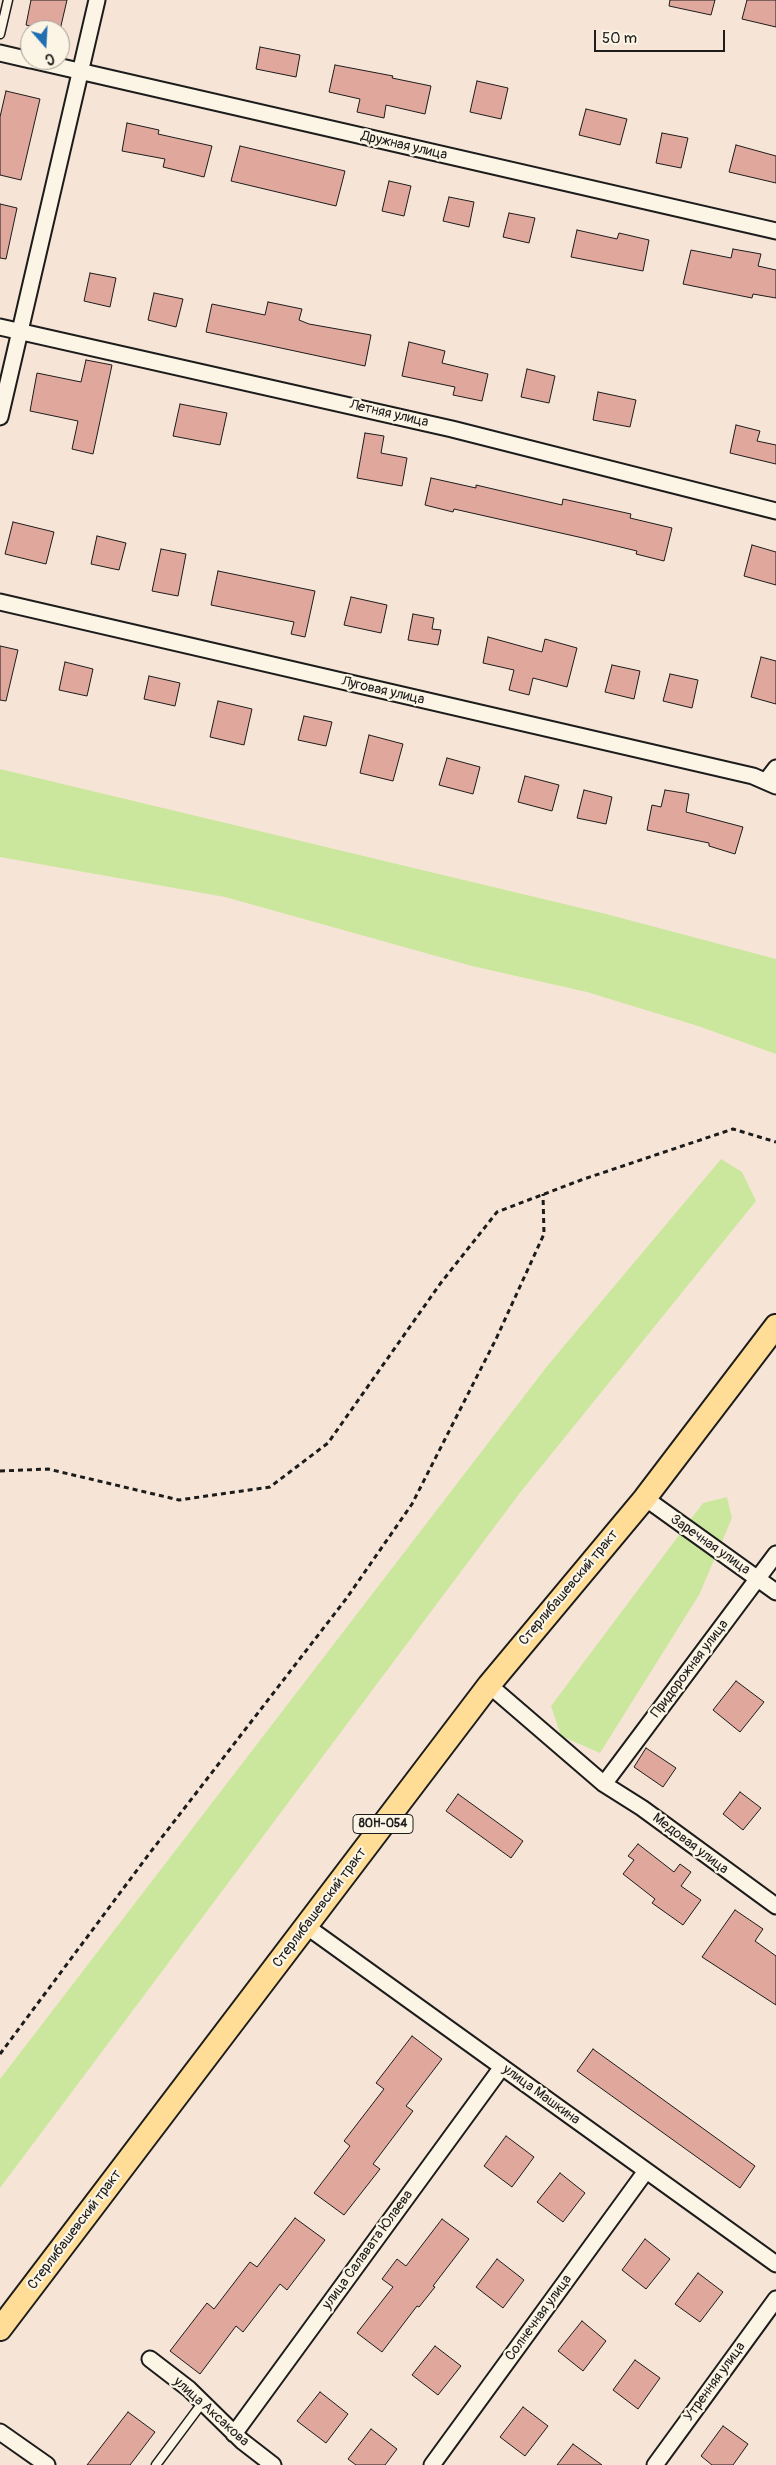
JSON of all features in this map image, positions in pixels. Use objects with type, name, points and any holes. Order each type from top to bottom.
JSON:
[{"type":"main road","name":"Стерлибашевский тракт","points":[[0,2329],[489,1685],[644,1498],[776,1326]]},
{"type":"street","points":[[0,417],[96,0]]},
{"type":"street","name":"Дружная улица","points":[[0,53],[20,58]]},
{"type":"street","name":"Дружная улица","points":[[70,69],[776,231]]},
{"type":"street","name":"Летняя улица","points":[[0,327],[452,429],[776,511]]},
{"type":"street","name":"Луговая улица","points":[[0,602],[771,784],[776,768]]},
{"type":"street","name":"Заречная улица","points":[[644,1498],[776,1592]]},
{"type":"street","name":"Придорожная улица","points":[[604,1784],[776,1554]]},
{"type":"street","name":"Медовая улица","points":[[489,1685],[604,1784],[642,1808],[776,1906]]},
{"type":"street","name":"улица Машкина","points":[[306,1926],[776,2264]]},
{"type":"street","name":"улица Салавата Юлаева","points":[[234,2434],[502,2067]]},
{"type":"street","name":"Солнечная улица","points":[[432,2465],[646,2171]]},
{"type":"street","name":"Утренняя улица","points":[[655,2465],[776,2299]]},
{"type":"street","name":"улица Аксакова","points":[[150,2359],[203,2402],[234,2434],[273,2465]]},
{"type":"street","points":[[0,2432],[31,2460],[47,2465]]},
{"type":"lane","points":[[0,34],[8,0]]},
{"type":"lane","points":[[156,2465],[203,2402]]},
{"type":"path","points":[[0,1471],[48,1469],[179,1500],[270,1487],[328,1443],[440,1284],[497,1212],[543,1194],[733,1129],[776,1142]]},
{"type":"path","points":[[0,2054],[149,1854],[346,1599],[412,1504],[496,1339],[544,1234],[543,1194]]},
{"type":"green space","points":[[0,769],[606,914],[776,959],[776,1054],[698,1026],[587,992],[472,966],[225,897],[0,857]]},
{"type":"green space","points":[[721,1159],[742,1172],[756,1201],[519,1494],[0,2188],[0,2079],[548,1365]]},
{"type":"green space","points":[[727,1497],[732,1518],[699,1595],[600,1753],[561,1736],[551,1706],[703,1503]]},
{"type":"building","points":[[31,0],[67,0],[62,20],[27,20]]},
{"type":"building","points":[[670,0],[715,0],[711,15],[669,6]]},
{"type":"building","points":[[747,0],[776,0],[776,27],[742,19]]},
{"type":"building","points":[[260,47],[300,55],[296,77],[256,69]]},
{"type":"building","points":[[335,65],[393,76],[392,78],[431,86],[425,114],[386,105],[384,118],[357,112],[360,99],[329,92]]},
{"type":"building","points":[[477,81],[508,88],[501,119],[470,112]]},
{"type":"building","points":[[6,91],[40,99],[21,180],[0,175],[0,117]]},
{"type":"building","points":[[586,109],[627,119],[620,145],[579,135]]},
{"type":"building","points":[[127,123],[159,130],[158,134],[212,146],[204,177],[163,167],[165,159],[122,151]]},
{"type":"building","points":[[662,133],[688,138],[681,168],[656,163]]},
{"type":"building","points":[[736,145],[776,156],[776,183],[729,172]]},
{"type":"building","points":[[240,146],[345,171],[336,206],[231,181]]},
{"type":"building","points":[[389,181],[411,186],[404,216],[382,211]]},
{"type":"building","points":[[449,197],[474,202],[469,227],[443,221]]},
{"type":"building","points":[[0,204],[17,208],[6,259],[0,258]]},
{"type":"building","points":[[509,213],[535,218],[529,243],[503,237]]},
{"type":"building","points":[[577,230],[617,239],[619,233],[649,240],[643,271],[571,257]]},
{"type":"building","points":[[733,249],[761,254],[758,266],[776,270],[776,298],[753,294],[752,298],[683,284],[691,250],[731,258]]},
{"type":"building","points":[[90,273],[116,278],[110,307],[84,301]]},
{"type":"building","points":[[154,293],[183,299],[176,327],[148,320]]},
{"type":"building","points":[[268,302],[302,309],[299,320],[309,324],[371,335],[365,366],[206,332],[212,304],[265,315]]},
{"type":"building","points":[[409,342],[445,351],[442,363],[488,374],[482,401],[453,395],[455,387],[402,376]]},
{"type":"building","points":[[86,360],[112,365],[93,454],[72,449],[78,421],[30,411],[37,373],[81,382]]},
{"type":"building","points":[[527,369],[555,376],[549,403],[521,397]]},
{"type":"building","points":[[598,392],[636,400],[630,427],[593,420]]},
{"type":"building","points":[[180,404],[227,413],[220,445],[173,436]]},
{"type":"building","points":[[736,425],[760,431],[757,441],[776,445],[776,464],[730,453]]},
{"type":"building","points":[[365,433],[384,436],[381,453],[407,458],[402,486],[357,478]]},
{"type":"building","points":[[431,478],[476,488],[476,485],[562,505],[563,499],[631,514],[630,518],[672,528],[664,561],[636,554],[637,551],[583,538],[454,509],[453,512],[425,505]]},
{"type":"building","points":[[13,522],[54,532],[46,564],[5,554]]},
{"type":"building","points":[[97,536],[126,543],[119,570],[91,564]]},
{"type":"building","points":[[752,545],[776,552],[776,585],[744,576]]},
{"type":"building","points":[[161,549],[186,554],[178,596],[152,591]]},
{"type":"building","points":[[218,571],[315,591],[305,637],[291,634],[294,622],[211,605]]},
{"type":"building","points":[[351,597],[387,605],[381,633],[344,625]]},
{"type":"building","points":[[413,614],[434,618],[432,629],[441,630],[438,645],[408,640]]},
{"type":"building","points":[[488,637],[542,652],[545,639],[577,648],[567,687],[533,678],[529,695],[509,690],[514,670],[483,663]]},
{"type":"building","points":[[0,646],[18,650],[6,701],[0,700]]},
{"type":"building","points":[[761,657],[776,661],[776,704],[751,697]]},
{"type":"building","points":[[65,662],[93,669],[87,696],[59,690]]},
{"type":"building","points":[[612,665],[640,671],[634,699],[605,692]]},
{"type":"building","points":[[670,674],[698,680],[692,708],[663,701]]},
{"type":"building","points":[[149,676],[180,683],[175,706],[144,699]]},
{"type":"building","points":[[218,701],[252,709],[244,745],[210,737]]},
{"type":"building","points":[[304,716],[332,722],[326,746],[298,740]]},
{"type":"building","points":[[369,735],[403,744],[393,781],[360,773]]},
{"type":"building","points":[[447,758],[480,767],[473,794],[439,785]]},
{"type":"building","points":[[525,776],[559,785],[552,811],[518,802]]},
{"type":"building","points":[[584,790],[612,797],[606,824],[577,818]]},
{"type":"building","points":[[665,790],[689,794],[686,812],[743,827],[735,854],[709,846],[709,843],[647,830],[652,805],[661,807]]},
{"type":"building","points":[[736,1681],[764,1702],[740,1732],[713,1710]]},
{"type":"building","points":[[646,1748],[676,1768],[663,1787],[634,1767]]},
{"type":"building","points":[[740,1792],[761,1808],[743,1830],[723,1814]]},
{"type":"building","points":[[458,1794],[523,1841],[511,1858],[446,1811]]},
{"type":"building","points":[[638,1844],[674,1872],[680,1864],[691,1872],[681,1886],[701,1900],[683,1925],[652,1903],[655,1899],[623,1874],[634,1860],[628,1856]]},
{"type":"building","points":[[735,1910],[763,1929],[755,1941],[776,1956],[776,2005],[702,1957]]},
{"type":"building","points":[[412,2036],[442,2059],[406,2106],[413,2111],[373,2164],[380,2169],[344,2215],[314,2193],[350,2146],[344,2141],[384,2089],[376,2083]]},
{"type":"building","points":[[593,2049],[755,2166],[740,2188],[577,2071]]},
{"type":"building","points":[[506,2136],[534,2157],[512,2187],[484,2166]]},
{"type":"building","points":[[560,2173],[585,2193],[563,2222],[537,2202]]},
{"type":"building","points":[[295,2218],[325,2240],[287,2290],[280,2284],[243,2332],[236,2326],[200,2374],[170,2351],[207,2303],[214,2309],[250,2262],[257,2267]]},
{"type":"building","points":[[442,2219],[469,2239],[433,2286],[435,2287],[419,2307],[417,2306],[382,2352],[357,2333],[393,2287],[382,2279],[397,2259],[406,2266]]},
{"type":"building","points":[[645,2239],[670,2259],[646,2289],[622,2270]]},
{"type":"building","points":[[497,2259],[524,2280],[503,2308],[476,2287]]},
{"type":"building","points":[[698,2273],[723,2292],[700,2322],[675,2304]]},
{"type":"building","points":[[582,2321],[606,2341],[583,2371],[558,2351]]},
{"type":"building","points":[[435,2346],[461,2366],[438,2395],[412,2375]]},
{"type":"building","points":[[635,2360],[660,2378],[638,2409],[613,2390]]},
{"type":"building","points":[[320,2392],[348,2414],[326,2443],[297,2421]]},
{"type":"building","points":[[523,2407],[548,2426],[525,2456],[500,2437]]},
{"type":"building","points":[[128,2412],[155,2432],[130,2465],[87,2465]]},
{"type":"building","points":[[723,2426],[748,2444],[733,2465],[712,2465],[701,2456]]},
{"type":"building","points":[[371,2429],[397,2449],[385,2465],[356,2465],[348,2459]]},
{"type":"building","points":[[573,2444],[602,2465],[557,2465]]}]
